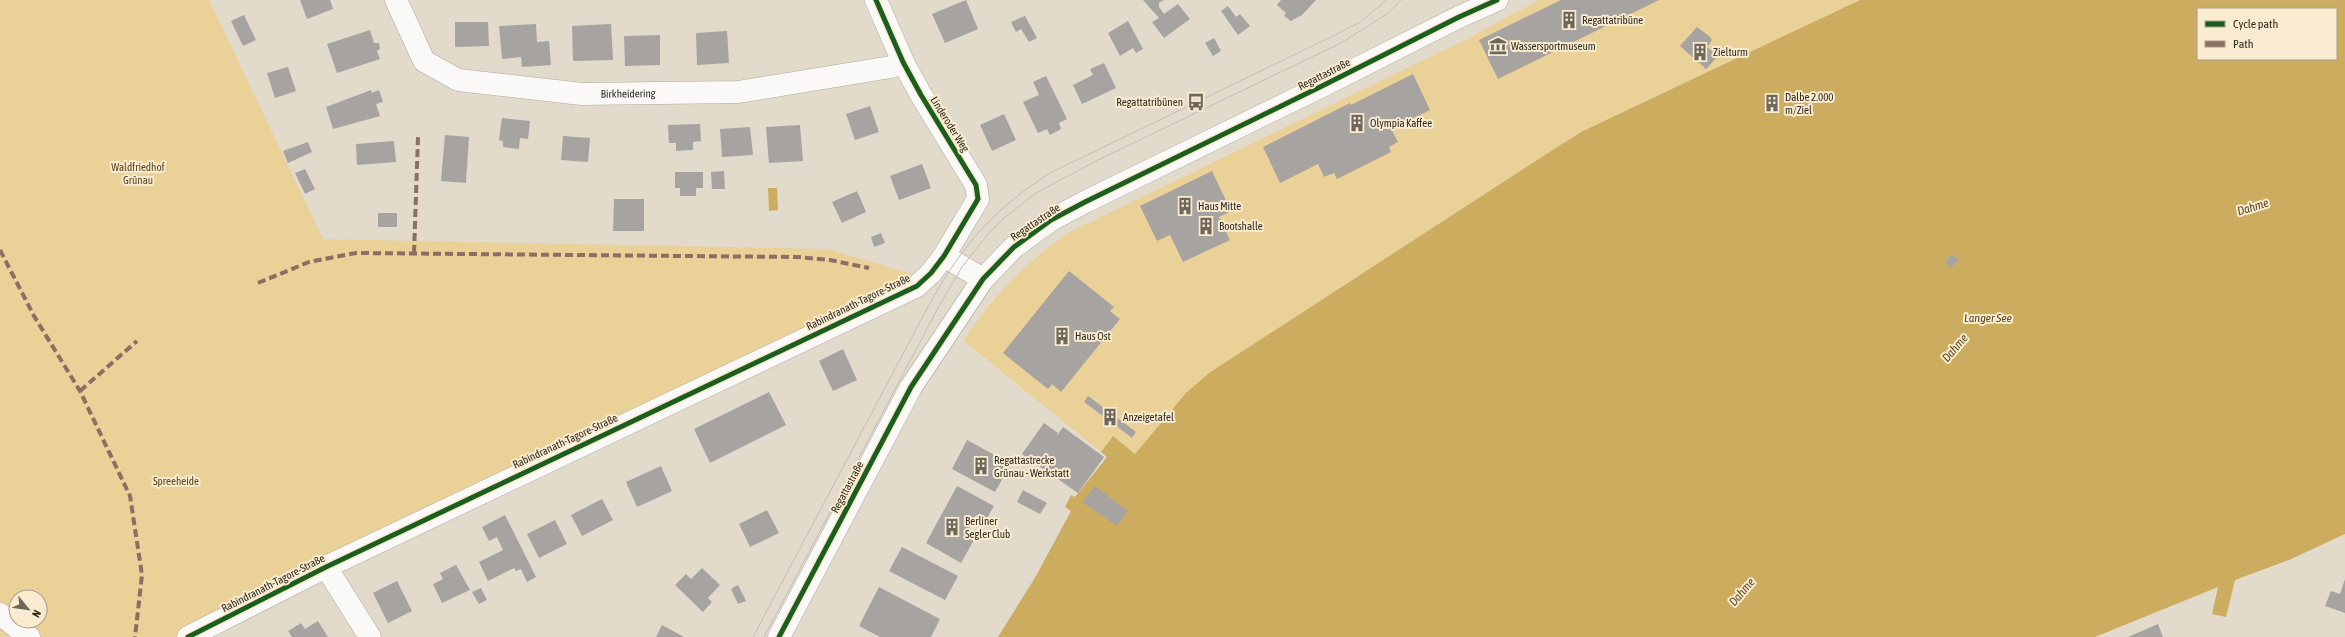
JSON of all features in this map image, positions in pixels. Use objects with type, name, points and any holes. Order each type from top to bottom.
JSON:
[{"type":"street","name":"Birkheidering","points":[[396,0],[424,61],[458,80],[582,94],[738,92],[891,67],[903,62]]},
{"type":"street","name":"Linderoder Weg","points":[[876,0],[903,62],[921,95],[976,185],[978,199],[944,256]]},
{"type":"street","name":"Regattastraße","points":[[780,637],[911,388],[983,279],[1014,246],[1051,220],[1486,2]]},
{"type":"street","points":[[944,256],[983,279]]},
{"type":"street","name":"Rabindranath-Tagore-Straße","points":[[188,637],[326,567],[917,286],[931,273],[944,256]]},
{"type":"street","points":[[326,567],[370,637]]},
{"type":"street","points":[[0,614],[29,637]]},
{"type":"green space","name":"Spreeheide","points":[[0,0],[209,0],[323,239],[827,249],[912,274],[213,637],[0,637]]},
{"type":"green space","points":[[1539,0],[1860,0],[1583,131],[1554,149],[1209,373],[1135,454],[1109,440],[1101,452],[964,341],[974,325],[1010,282],[1038,256],[1068,233],[1469,38]]},
{"type":"water","name":"Langer See","points":[[1860,0],[2345,0],[2345,534],[2289,560],[2235,580],[2226,617],[2212,614],[2218,587],[2095,637],[998,637],[1036,576],[1071,511],[1065,507],[1071,495],[1075,497],[1107,457],[1101,452],[1113,436],[1135,454],[1186,393],[1209,373],[1583,131]]},
{"type":"water","points":[[768,188],[777,188],[778,210],[769,211]]},
{"type":"building","points":[[300,0],[330,0],[333,9],[307,19]]},
{"type":"building","points":[[966,0],[978,29],[945,43],[932,14]]},
{"type":"building","points":[[1143,0],[1164,0],[1159,3],[1159,7],[1164,14],[1178,4],[1190,19],[1164,38],[1152,22],[1159,18]]},
{"type":"building","points":[[1281,0],[1316,0],[1302,15],[1291,21],[1284,16],[1286,13],[1277,5]]},
{"type":"building","name":"Regattatribüne","points":[[1561,0],[1659,0],[1498,79],[1479,40]]},
{"type":"building","points":[[1228,6],[1236,17],[1240,14],[1250,26],[1238,35],[1221,11]]},
{"type":"building","points":[[244,15],[256,40],[243,46],[231,21]]},
{"type":"building","points":[[1025,16],[1037,38],[1029,42],[1021,29],[1016,32],[1011,22]]},
{"type":"building","points":[[1128,21],[1143,49],[1136,53],[1133,48],[1120,56],[1108,33]]},
{"type":"building","points":[[455,22],[488,22],[489,46],[455,47]]},
{"type":"building","points":[[536,24],[537,42],[549,41],[551,65],[522,67],[521,57],[502,59],[499,26]]},
{"type":"building","points":[[611,24],[613,60],[573,61],[572,26]]},
{"type":"building","name":"Zielturm","points":[[1697,27],[1712,40],[1707,47],[1718,56],[1706,69],[1680,46]]},
{"type":"building","points":[[370,30],[374,43],[379,43],[380,49],[377,51],[380,59],[337,73],[327,44]]},
{"type":"building","points":[[727,31],[729,63],[697,65],[696,33]]},
{"type":"building","points":[[660,35],[660,65],[625,66],[624,36]]},
{"type":"building","points":[[1214,38],[1221,51],[1213,56],[1205,43]]},
{"type":"building","points":[[1104,63],[1116,88],[1082,104],[1073,85],[1093,75],[1090,69]]},
{"type":"building","points":[[288,67],[296,91],[275,98],[267,73]]},
{"type":"building","name":"Olympia Kaffee","points":[[1413,74],[1430,110],[1391,129],[1398,142],[1389,147],[1391,152],[1337,179],[1334,173],[1324,177],[1318,164],[1280,183],[1263,147],[1350,103],[1351,105]]},
{"type":"building","points":[[1046,76],[1067,119],[1059,123],[1061,129],[1050,135],[1047,129],[1038,133],[1023,102],[1039,95],[1033,82]]},
{"type":"building","points":[[371,90],[372,93],[379,90],[383,102],[376,104],[380,116],[333,129],[326,107]]},
{"type":"building","name":"Dalbe 2.000 m/Ziel","points":[[1770,94],[1780,103],[1773,112],[1763,103]]},
{"type":"building","points":[[870,106],[879,132],[855,140],[846,114]]},
{"type":"building","points":[[1004,114],[1016,140],[992,151],[980,125]]},
{"type":"building","points":[[502,118],[530,121],[528,139],[520,138],[519,149],[503,147],[503,141],[499,140]]},
{"type":"building","points":[[700,124],[701,141],[693,142],[693,150],[676,151],[676,143],[669,143],[668,125]]},
{"type":"building","points":[[800,125],[803,161],[769,163],[766,127]]},
{"type":"building","points":[[750,127],[753,155],[722,157],[720,129]]},
{"type":"building","points":[[445,135],[469,137],[466,183],[441,181]]},
{"type":"building","points":[[563,136],[590,138],[588,162],[561,160]]},
{"type":"building","points":[[394,141],[396,162],[357,165],[356,144]]},
{"type":"building","points":[[308,142],[312,152],[288,163],[283,151]]},
{"type":"building","points":[[922,164],[931,188],[899,200],[890,176]]},
{"type":"building","points":[[305,169],[315,189],[305,194],[295,173]]},
{"type":"building","points":[[724,171],[725,189],[712,189],[711,172]]},
{"type":"building","name":"Haus Mitte","points":[[1212,171],[1231,211],[1219,217],[1230,240],[1183,262],[1170,235],[1157,241],[1140,206]]},
{"type":"building","points":[[675,172],[703,172],[703,188],[696,188],[696,196],[680,196],[680,188],[675,188]]},
{"type":"building","points":[[857,191],[866,212],[842,223],[832,202]]},
{"type":"building","points":[[614,199],[644,199],[644,231],[613,231]]},
{"type":"building","points":[[378,213],[397,213],[397,227],[378,227]]},
{"type":"building","points":[[881,233],[885,243],[874,247],[871,237]]},
{"type":"building","points":[[1952,254],[1959,260],[1951,268],[1945,262]]},
{"type":"building","name":"Haus Ost","points":[[1069,271],[1114,307],[1110,311],[1120,319],[1061,392],[1052,384],[1048,389],[1003,353]]},
{"type":"building","points":[[843,349],[857,380],[833,391],[819,361]]},
{"type":"building","points":[[769,392],[786,425],[710,463],[694,429]]},
{"type":"building","name":"Anzeigetafel","points":[[1088,396],[1136,432],[1132,438],[1084,402]]},
{"type":"building","points":[[1044,423],[1058,433],[1056,437],[1063,427],[1104,457],[1078,493],[1022,454]]},
{"type":"building","name":"Regattastrecke Grünau - Werkstatt","points":[[967,440],[1011,464],[995,492],[952,469]]},
{"type":"building","points":[[661,466],[672,491],[637,507],[626,482]]},
{"type":"building","name":"Berliner Segler Club","points":[[957,486],[994,506],[986,520],[976,515],[966,533],[975,538],[961,563],[926,543]]},
{"type":"building","points":[[1095,486],[1128,511],[1117,526],[1082,502]]},
{"type":"building","points":[[1023,490],[1047,503],[1040,514],[1017,502]]},
{"type":"building","points":[[602,499],[613,520],[582,536],[571,515]]},
{"type":"building","points":[[767,510],[779,533],[750,547],[739,524]]},
{"type":"building","points":[[505,515],[536,577],[527,582],[521,569],[516,571],[514,568],[488,581],[479,562],[503,550],[497,537],[489,541],[482,527]]},
{"type":"building","points":[[555,520],[567,544],[539,558],[527,534]]},
{"type":"building","points":[[902,547],[958,576],[945,600],[889,571]]},
{"type":"building","points":[[456,565],[470,590],[442,603],[433,584],[443,579],[440,573]]},
{"type":"building","points":[[702,568],[720,585],[708,598],[712,602],[703,612],[675,585],[686,574],[691,579]]},
{"type":"building","points":[[2345,579],[2345,613],[2325,606],[2331,591],[2340,594]]},
{"type":"building","points":[[397,581],[412,611],[388,623],[373,593]]},
{"type":"building","points":[[738,585],[746,601],[738,604],[731,589]]},
{"type":"building","points":[[879,587],[940,619],[931,637],[880,637],[859,626]]},
{"type":"building","points":[[481,588],[487,600],[479,604],[472,592]]},
{"type":"building","points":[[318,621],[328,637],[292,637],[288,631],[301,623],[305,629]]},
{"type":"building","points":[[2158,624],[2163,637],[2128,637]]},
{"type":"building","points":[[662,625],[684,637],[656,637]]},
{"type":"tram line","points":[[753,637],[943,280],[968,245],[996,214],[1030,186],[1050,173],[1337,34],[1360,22],[1387,0]]},
{"type":"tram line","points":[[764,637],[939,306],[962,267],[988,234],[1003,219],[1036,193],[1098,160],[1341,43],[1387,14],[1401,0]]},
{"type":"marked path","points":[[414,253],[418,137]]},
{"type":"marked path","points":[[0,250],[34,316],[80,391],[130,496],[142,575],[135,637]]},
{"type":"marked path","points":[[258,283],[309,262],[356,253],[797,257],[830,260],[869,268]]},
{"type":"marked path","points":[[80,391],[137,341]]},
{"type":"cycle path","points":[[188,637],[326,567],[917,286],[931,273],[944,256],[978,199],[976,185],[921,95],[903,62],[876,0]]},
{"type":"cycle path","points":[[779,637],[911,387],[983,279],[1014,247],[1051,220],[1085,202],[1459,17],[1497,0]]},
{"type":"place","name":"Regattatribüne","points":[[1569,20]]},
{"type":"place","name":"Wassersportmuseum","points":[[1498,46]]},
{"type":"place","name":"Zielturm","points":[[1700,52]]},
{"type":"place","name":"Regattatribünen","points":[[1196,102]]},
{"type":"place","name":"Dalbe 2.000 m/Ziel","points":[[1772,103]]},
{"type":"place","name":"Olympia Kaffee","points":[[1357,123]]},
{"type":"place","name":"Haus Mitte","points":[[1185,206]]},
{"type":"place","name":"Bootshalle","points":[[1206,226]]},
{"type":"place","name":"Haus Ost","points":[[1062,336]]},
{"type":"place","name":"Anzeigetafel","points":[[1110,417]]},
{"type":"place","name":"Regattastrecke Grünau - Werkstatt","points":[[981,466]]},
{"type":"place","name":"Berliner Segler Club","points":[[952,527]]},
{"type":"park label","name":"Waldfriedhof Grünau","points":[[138,173]]},
{"type":"water label","name":"Dahme","points":[[2253,207]]},
{"type":"water label","name":"Dahme","points":[[1955,348]]},
{"type":"water label","name":"Dahme","points":[[1742,592]]}]
